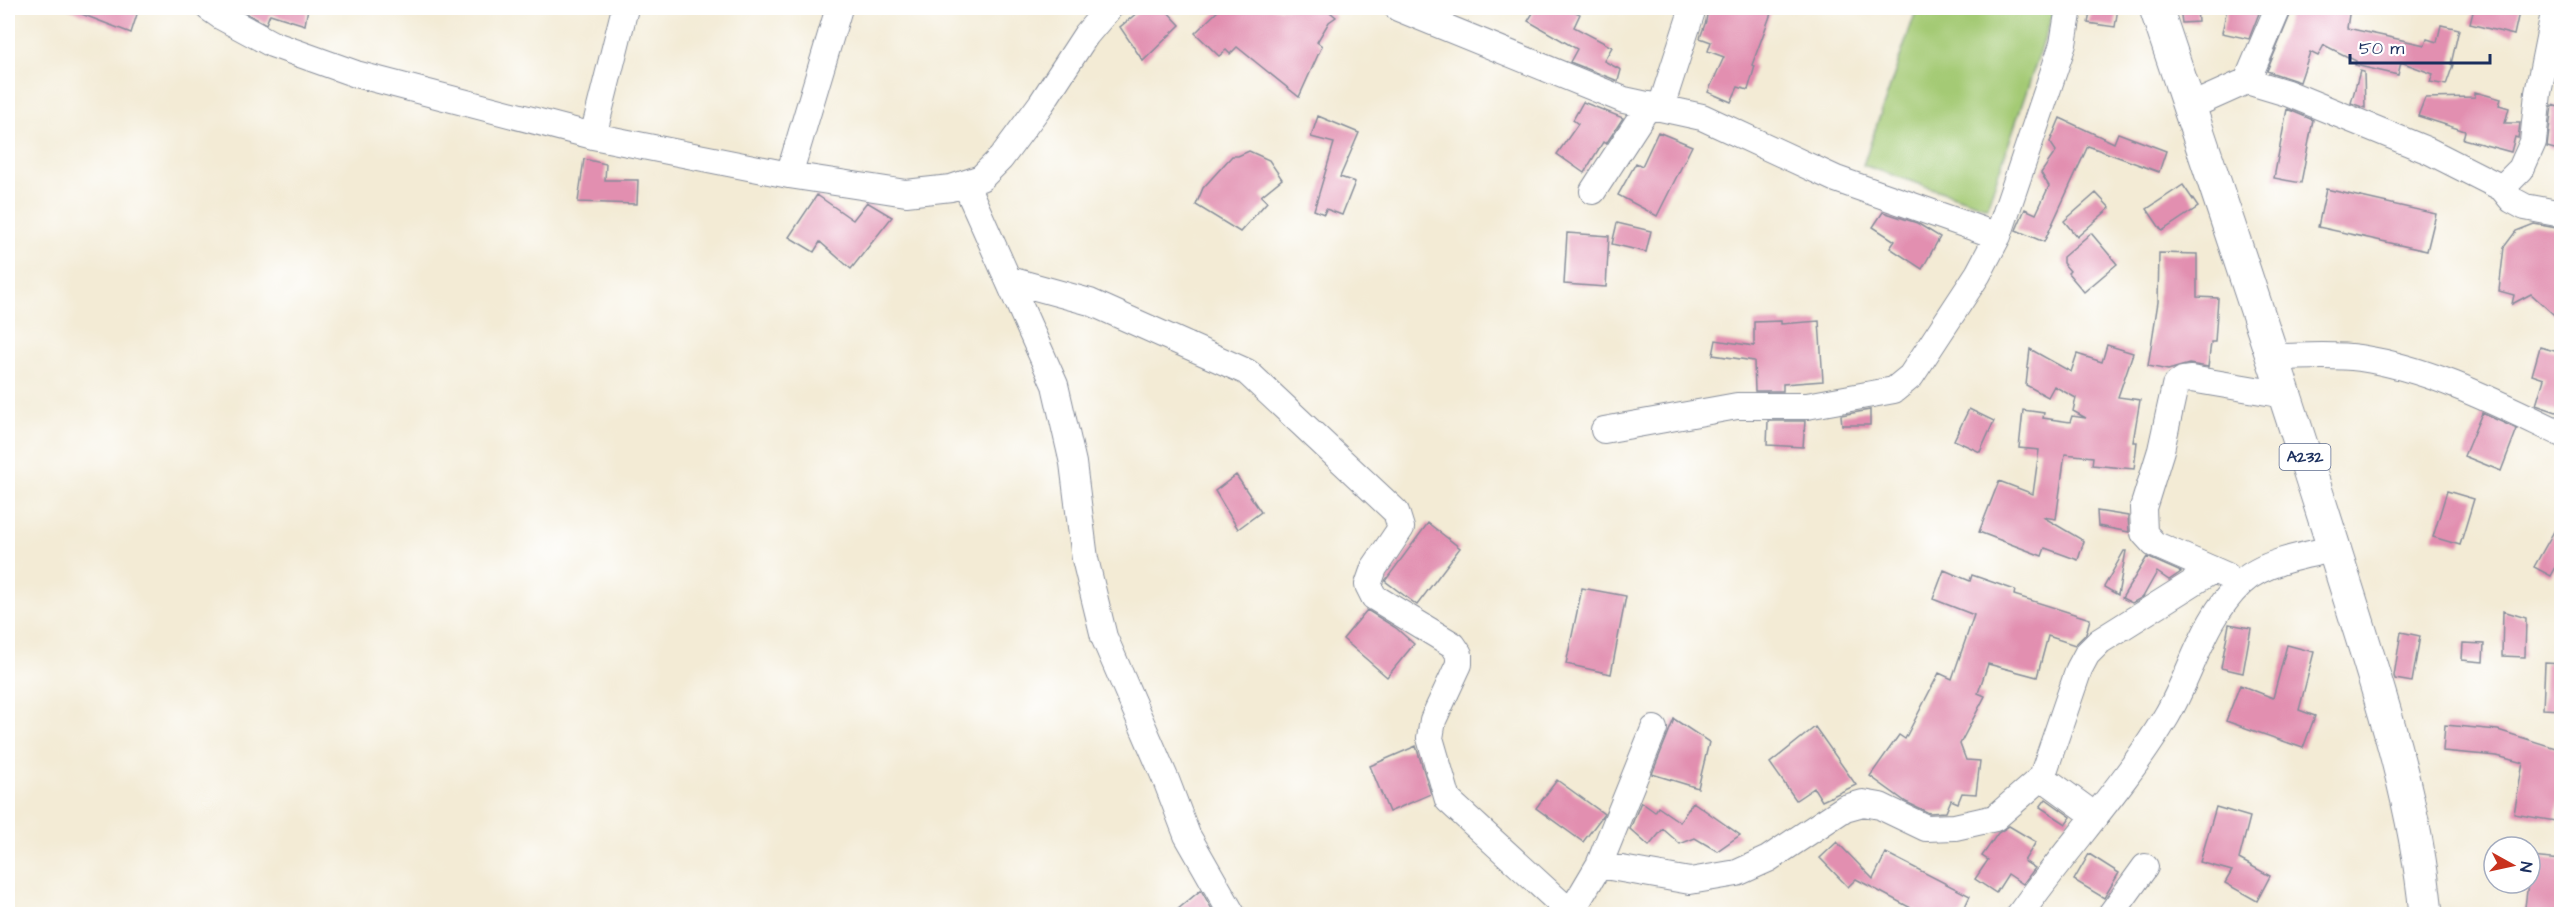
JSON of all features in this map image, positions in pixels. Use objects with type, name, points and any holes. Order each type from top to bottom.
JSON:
[{"type":"main road","name":"A232","points":[[2156,8],[2285,395],[2388,721],[2412,810],[2422,864],[2427,915]]},
{"type":"street","points":[[209,8],[272,44],[356,74],[593,136],[789,175],[906,193],[966,185],[981,178],[1001,158],[1086,35],[1109,8]]},
{"type":"street","points":[[593,136],[625,8]]},
{"type":"street","points":[[789,175],[839,8]]},
{"type":"street","points":[[1398,8],[1624,100],[1702,117],[1836,179],[1998,236]]},
{"type":"street","points":[[1593,191],[1655,106],[1693,8]]},
{"type":"street","points":[[1604,430],[1737,406],[1807,406],[1894,390],[1911,375],[1978,274],[1998,236],[2063,44],[2069,8]]},
{"type":"street","points":[[2247,81],[2278,8]]},
{"type":"street","points":[[2502,188],[2521,169],[2534,142],[2538,93],[2555,8]]},
{"type":"street","points":[[2189,107],[2247,81],[2287,93],[2429,151],[2502,188],[2512,200],[2525,207],[2562,214]]},
{"type":"street","points":[[966,185],[1055,385],[1072,463],[1084,559],[1104,637],[1166,780],[1187,835],[1232,915]]},
{"type":"street","points":[[1010,280],[1090,302],[1247,372],[1396,512],[1401,528],[1374,568],[1368,585],[1374,597],[1453,645],[1459,654],[1459,664],[1433,720],[1431,738],[1448,800],[1570,914],[1599,865],[1654,729]]},
{"type":"street","points":[[2272,357],[2358,358],[2406,369],[2473,391],[2562,434]]},
{"type":"street","points":[[2242,582],[2154,544],[2145,533],[2143,508],[2161,450],[2175,386],[2183,380],[2191,379],[2285,395]]},
{"type":"street","points":[[2020,915],[2094,815],[2116,790],[2166,717],[2186,680],[2213,618],[2242,582],[2290,558],[2334,549]]},
{"type":"street","points":[[1599,865],[1690,881],[1737,873],[1768,859],[1845,807],[1863,803],[1880,806],[1926,828],[1955,827],[1995,818],[2042,777],[2079,669],[2087,654],[2100,641],[2213,570]]},
{"type":"street","points":[[2042,777],[2094,815]]},
{"type":"street","points":[[2111,915],[2145,867]]},
{"type":"green space","points":[[1917,8],[2055,8],[1987,207],[1863,165]]},
{"type":"building","points":[[66,8],[139,8],[131,33]]},
{"type":"building","points":[[236,8],[308,8],[305,25],[270,14],[266,24]]},
{"type":"building","points":[[1143,8],[1164,8],[1180,25],[1143,61],[1120,27]]},
{"type":"building","points":[[1221,8],[1325,8],[1336,17],[1329,22],[1317,42],[1322,46],[1299,97],[1237,47],[1230,54],[1226,50],[1219,56],[1195,33]]},
{"type":"building","points":[[1536,8],[1567,8],[1580,14],[1574,27],[1612,47],[1604,61],[1621,70],[1618,81],[1570,62],[1577,49],[1528,21]]},
{"type":"building","points":[[1708,8],[1773,8],[1752,65],[1755,66],[1748,90],[1738,87],[1731,102],[1708,92],[1724,57],[1708,51],[1711,42],[1700,38]]},
{"type":"building","points":[[2091,8],[2118,8],[2115,27],[2088,23]]},
{"type":"building","points":[[2180,8],[2197,8],[2198,22],[2182,23]]},
{"type":"building","points":[[2227,8],[2261,8],[2249,39],[2222,33]]},
{"type":"building","points":[[2293,8],[2350,8],[2347,28],[2425,45],[2427,39],[2437,42],[2441,25],[2459,29],[2451,64],[2453,65],[2446,85],[2430,82],[2433,74],[2401,62],[2398,75],[2355,65],[2356,61],[2324,45],[2318,56],[2310,52],[2300,82],[2267,71]]},
{"type":"building","points":[[2474,8],[2520,8],[2514,35],[2470,24]]},
{"type":"building","points":[[2360,71],[2364,72],[2365,108],[2351,103]]},
{"type":"building","points":[[2475,92],[2501,99],[2499,105],[2509,108],[2505,123],[2520,123],[2518,138],[2515,137],[2511,152],[2463,139],[2465,131],[2418,116],[2425,98],[2475,97]]},
{"type":"building","points":[[1583,102],[1623,118],[1606,144],[1603,142],[1584,173],[1557,154],[1578,124],[1573,120]]},
{"type":"building","points":[[2552,105],[2562,108],[2562,151],[2547,147]]},
{"type":"building","points":[[2287,109],[2313,120],[2301,183],[2274,178]]},
{"type":"building","points":[[1318,116],[1359,133],[1340,177],[1355,182],[1342,215],[1326,209],[1324,214],[1314,210],[1334,143],[1311,137]]},
{"type":"building","points":[[2060,118],[2114,143],[2118,133],[2166,151],[2159,172],[2088,146],[2044,242],[2016,230],[2025,209],[2036,214],[2049,186],[2041,173],[2056,151],[2050,142]]},
{"type":"building","points":[[1658,132],[1692,146],[1657,216],[1618,195],[1636,163],[1642,166]]},
{"type":"building","points":[[1249,151],[1269,160],[1282,179],[1261,196],[1267,202],[1240,232],[1196,205],[1203,188],[1232,156]]},
{"type":"building","points":[[584,159],[606,164],[605,180],[638,180],[637,204],[578,202]]},
{"type":"building","points":[[2183,185],[2198,207],[2162,231],[2147,209]]},
{"type":"building","points":[[2326,189],[2436,214],[2427,251],[2318,227]]},
{"type":"building","points":[[2096,193],[2110,208],[2077,237],[2064,221]]},
{"type":"building","points":[[817,195],[853,220],[867,202],[892,217],[851,269],[820,242],[814,252],[789,237]]},
{"type":"building","points":[[1883,212],[1917,223],[1940,237],[1922,269],[1890,248],[1895,241],[1873,227]]},
{"type":"building","points":[[1617,223],[1651,231],[1646,252],[1612,244]]},
{"type":"building","points":[[2534,224],[2562,229],[2562,322],[2531,294],[2512,304],[2514,295],[2499,291],[2504,247],[2516,231]]},
{"type":"building","points":[[1567,233],[1609,236],[1606,287],[1564,284]]},
{"type":"building","points":[[2091,233],[2117,264],[2084,292],[2068,273],[2070,271],[2063,263],[2063,257]]},
{"type":"building","points":[[2159,253],[2197,254],[2197,297],[2218,298],[2215,342],[2211,342],[2208,367],[2189,364],[2168,370],[2148,366],[2158,302]]},
{"type":"building","points":[[1781,321],[1781,324],[1819,321],[1823,381],[1783,384],[1783,391],[1755,391],[1754,361],[1713,355],[1716,340],[1754,346],[1754,322]]},
{"type":"building","points":[[2107,345],[2133,353],[2118,397],[2140,400],[2133,442],[2137,442],[2134,469],[2092,465],[2093,457],[2065,454],[2056,519],[2043,517],[2084,541],[2078,560],[2045,548],[2042,556],[1979,532],[1999,481],[2033,494],[2039,450],[2019,448],[2023,410],[2044,413],[2043,418],[2070,422],[2072,416],[2086,418],[2073,411],[2076,398],[2054,386],[2048,397],[2026,385],[2030,349],[2071,372],[2077,354],[2102,362]]},
{"type":"building","points":[[2540,347],[2562,353],[2562,414],[2536,405],[2544,379],[2532,375]]},
{"type":"building","points":[[1969,409],[1994,421],[1980,452],[1954,440]]},
{"type":"building","points":[[1870,410],[1870,425],[1842,425],[1841,415]]},
{"type":"building","points":[[2482,413],[2517,429],[2501,471],[2464,456]]},
{"type":"building","points":[[1768,421],[1805,421],[1803,447],[1767,445]]},
{"type":"building","points":[[1236,475],[1261,512],[1238,529],[1215,491]]},
{"type":"building","points":[[2447,491],[2474,499],[2460,545],[2433,537]]},
{"type":"building","points":[[2097,511],[2128,516],[2129,532],[2098,526]]},
{"type":"building","points":[[2562,517],[2562,556],[2551,576],[2534,567]]},
{"type":"building","points":[[1428,523],[1460,548],[1417,605],[1385,581]]},
{"type":"building","points":[[2126,551],[2118,595],[2104,587]]},
{"type":"building","points":[[2147,557],[2181,572],[2169,580],[2157,572],[2143,597],[2132,603],[2122,598]]},
{"type":"building","points":[[1944,570],[1970,581],[1972,575],[2015,590],[2014,595],[2090,619],[2086,634],[2075,645],[2048,636],[2037,677],[1988,664],[1978,693],[1985,696],[1960,744],[1966,760],[1980,761],[1976,794],[1962,793],[1958,803],[1951,800],[1946,812],[1929,813],[1906,802],[1870,776],[1899,735],[1905,739],[1939,673],[1952,679],[1974,615],[1933,599]]},
{"type":"building","points":[[1582,588],[1626,596],[1611,674],[1566,664]]},
{"type":"building","points":[[1367,610],[1396,628],[1414,644],[1387,677],[1343,639]]},
{"type":"building","points":[[2503,611],[2526,618],[2525,657],[2502,656]]},
{"type":"building","points":[[2229,624],[2251,628],[2243,673],[2221,668]]},
{"type":"building","points":[[2401,632],[2420,636],[2412,682],[2395,679],[2394,676]]},
{"type":"building","points":[[2463,643],[2484,644],[2483,662],[2462,660]]},
{"type":"building","points":[[2287,645],[2314,652],[2299,710],[2315,716],[2303,748],[2226,721],[2240,685],[2273,698]]},
{"type":"building","points":[[2545,663],[2562,664],[2562,710],[2543,709]]},
{"type":"building","points":[[1674,719],[1709,742],[1698,788],[1652,774]]},
{"type":"building","points":[[2445,725],[2498,730],[2562,750],[2562,781],[2555,821],[2514,814],[2523,763],[2497,756],[2443,751]]},
{"type":"building","points":[[1815,727],[1856,785],[1822,801],[1814,788],[1796,800],[1770,763]]},
{"type":"building","points":[[1416,746],[1431,794],[1389,812],[1370,766]]},
{"type":"building","points":[[1557,780],[1604,814],[1583,842],[1536,808]]},
{"type":"building","points":[[2046,799],[2071,817],[2066,824],[2040,807]]},
{"type":"building","points":[[1641,802],[1655,812],[1658,807],[1680,822],[1693,802],[1740,835],[1717,851],[1695,838],[1680,844],[1663,829],[1649,846],[1630,829]]},
{"type":"building","points":[[2216,807],[2250,817],[2239,859],[2270,876],[2257,901],[2225,883],[2232,871],[2200,862]]},
{"type":"building","points":[[2009,826],[2036,842],[2024,861],[2035,868],[2023,884],[2008,874],[1996,893],[1975,879],[1988,860],[1982,856],[1998,833]]},
{"type":"building","points":[[1837,842],[1873,879],[1886,853],[1970,896],[1961,915],[1924,915],[1856,879],[1848,887],[1820,858]]},
{"type":"building","points":[[2089,854],[2119,873],[2104,898],[2074,880]]},
{"type":"building","points":[[2542,858],[2562,860],[2558,915],[2524,915],[2526,895],[2542,895]]},
{"type":"building","points":[[1201,890],[1213,911],[1209,915],[1171,915]]}]
